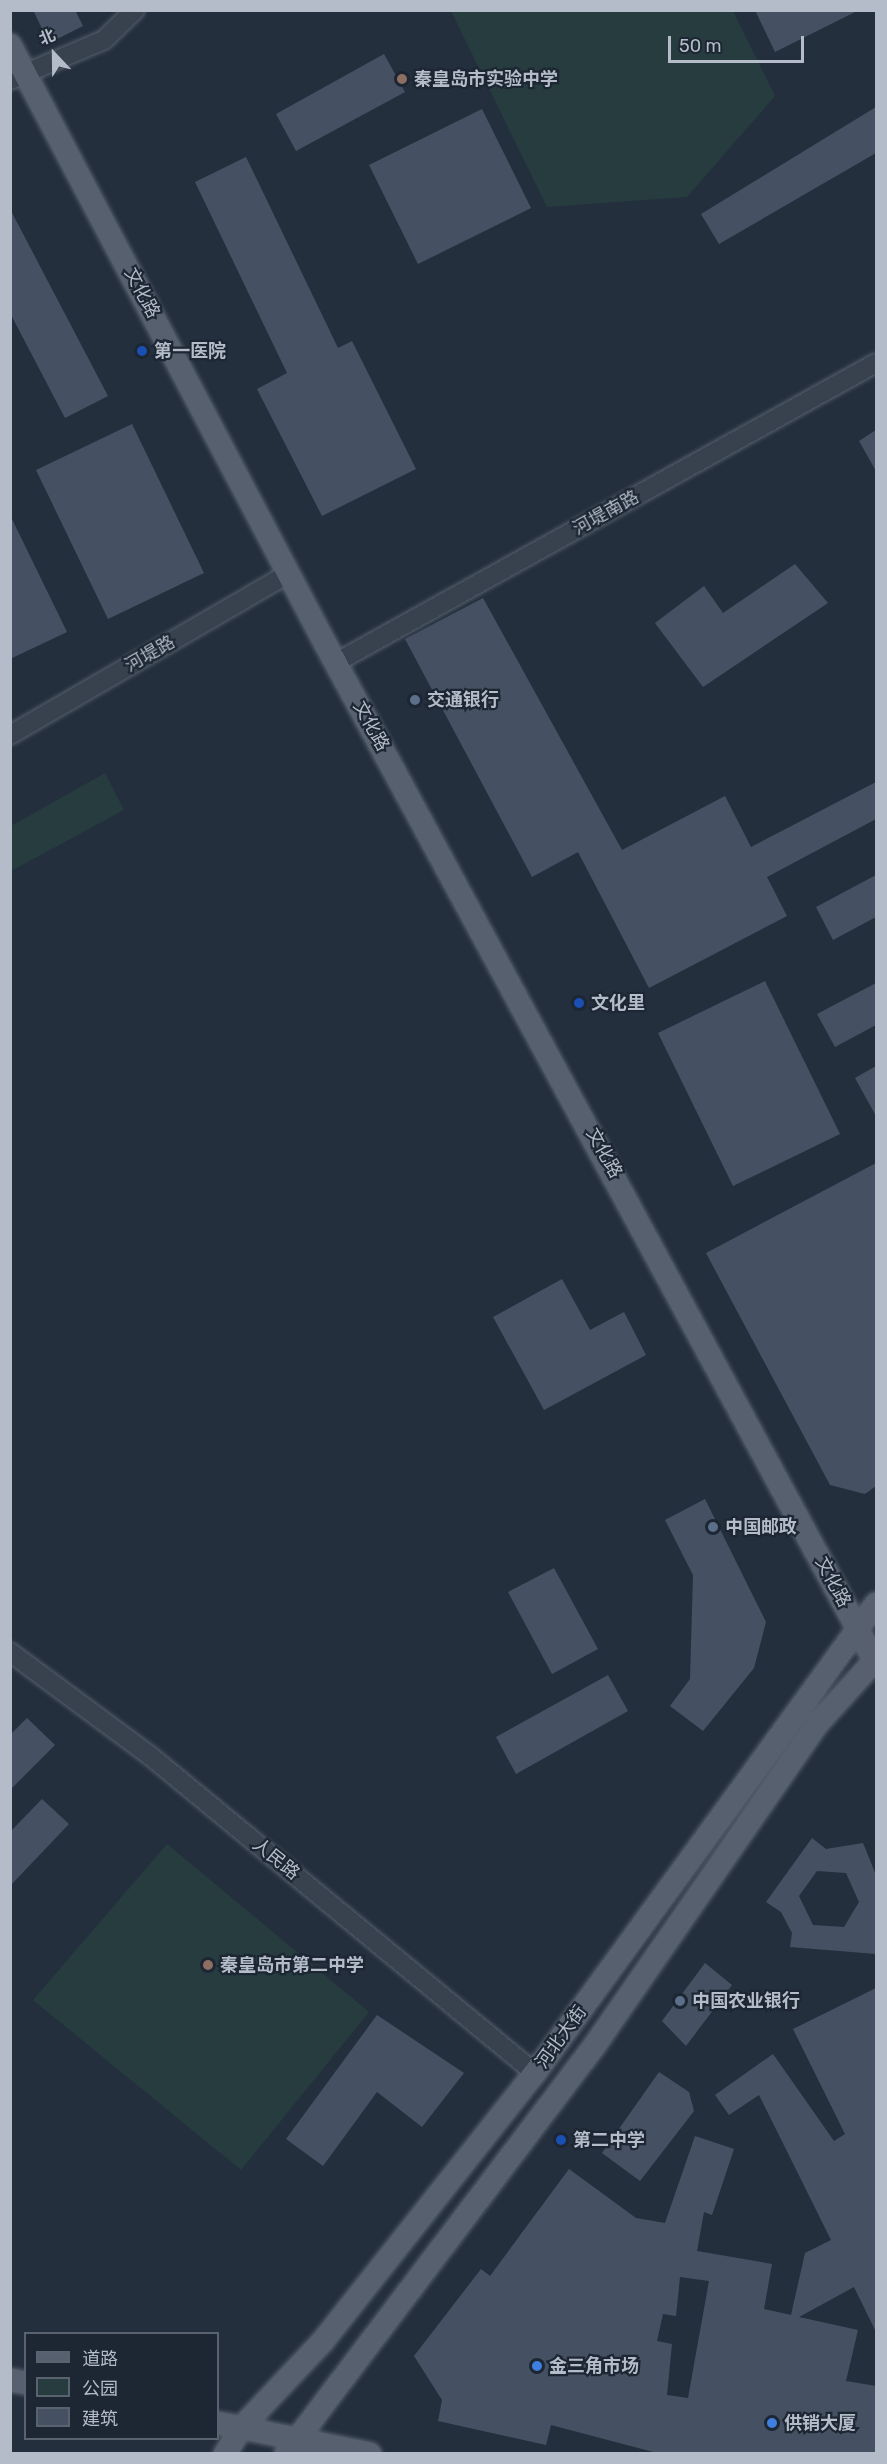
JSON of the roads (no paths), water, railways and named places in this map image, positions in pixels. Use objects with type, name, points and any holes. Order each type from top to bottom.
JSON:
[{"type":"main road","name":"文化路","points":[[10,45],[18,76],[290,573],[876,1661]]},
{"type":"main road","name":"河北大街","points":[[225,2454],[242,2427],[323,2342],[535,2073],[876,1604]]},
{"type":"main road","points":[[290,2446],[385,2329],[539,2122],[819,1722],[876,1661]]},
{"type":"main road","points":[[219,2423],[242,2427],[290,2446],[370,2454]]},
{"type":"street","points":[[18,76],[104,39],[135,10]]},
{"type":"street","name":"河堤南路","points":[[332,654],[876,363]]},
{"type":"street","name":"河堤路","points":[[10,735],[290,573]]},
{"type":"street","name":"人民路","points":[[10,1652],[148,1754],[535,2073]]},
{"type":"place","name":"秦皇岛市实验中学","points":[[402,79]]},
{"type":"place","name":"第一医院","points":[[142,351]]},
{"type":"place","name":"交通银行","points":[[415,700]]},
{"type":"place","name":"文化里","points":[[579,1003]]},
{"type":"place","name":"中国邮政","points":[[713,1527]]},
{"type":"place","name":"秦皇岛市第二中学","points":[[208,1965]]},
{"type":"place","name":"中国农业银行","points":[[680,2001]]},
{"type":"place","name":"第二中学","points":[[561,2140]]},
{"type":"place","name":"金三角市场","points":[[537,2366]]},
{"type":"place","name":"供销大厦","points":[[772,2423]]}]
